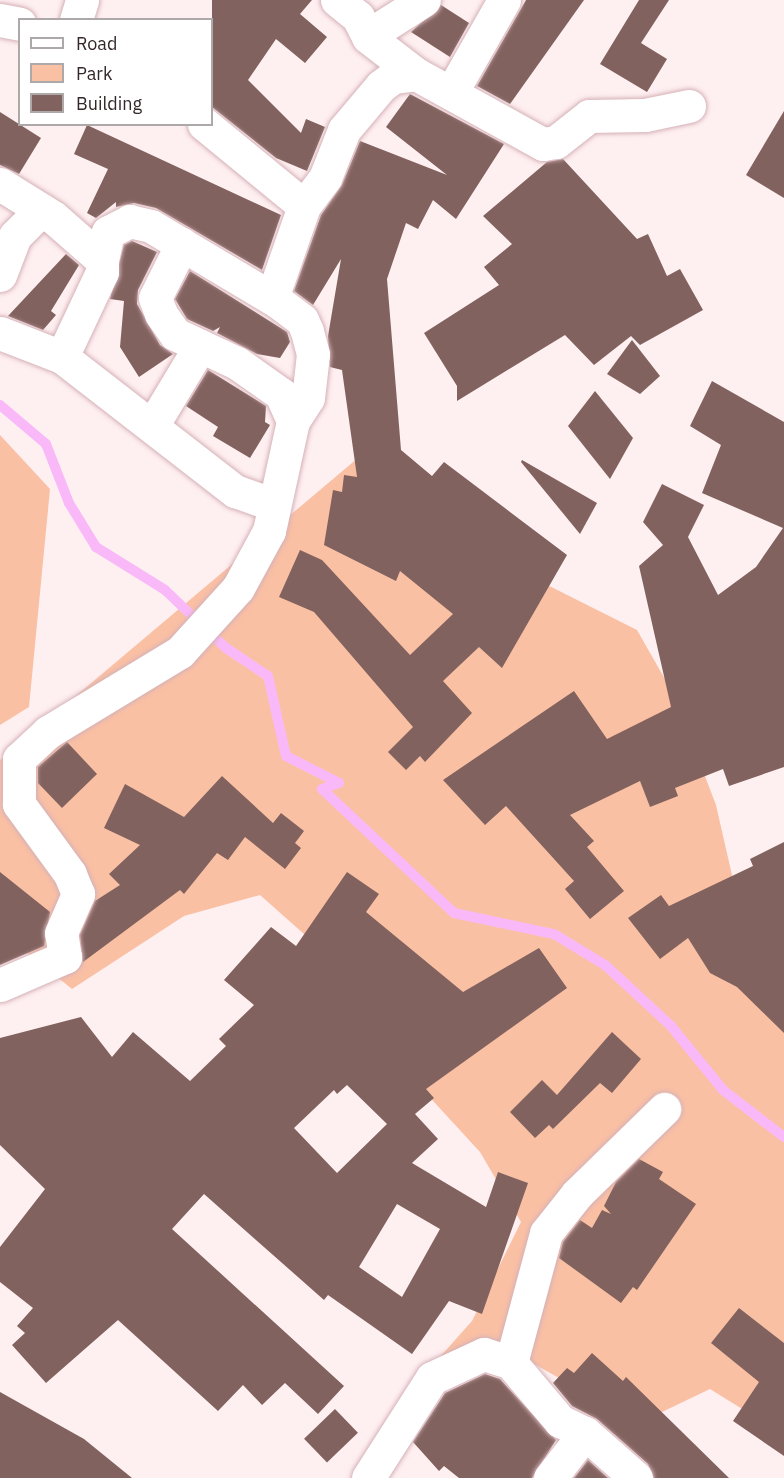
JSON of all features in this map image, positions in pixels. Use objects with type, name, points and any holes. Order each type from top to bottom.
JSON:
[{"type":"street","points":[[77,18],[82,0]]},
{"type":"street","points":[[337,0],[358,17],[368,36],[416,74],[550,145],[589,116],[645,115],[689,106]]},
{"type":"street","points":[[368,36],[372,0]]},
{"type":"street","points":[[368,36],[424,0]]},
{"type":"street","points":[[451,93],[504,0]]},
{"type":"street","points":[[0,20],[18,24]]},
{"type":"street","points":[[272,298],[304,206],[325,178],[344,130],[374,93],[393,77],[416,74]]},
{"type":"street","points":[[206,126],[304,206]]},
{"type":"street","points":[[15,200],[102,260]]},
{"type":"street","points":[[0,275],[15,236],[15,200]]},
{"type":"street","points":[[0,985],[65,957],[61,933],[78,894],[70,874],[19,804],[19,759],[48,732],[180,652],[258,559],[274,505],[293,421],[308,398],[313,354],[302,320],[272,298],[151,226],[122,221],[108,232],[102,272],[62,357]]},
{"type":"street","points":[[182,244],[155,298],[175,334],[199,348],[237,363],[281,394],[293,421]]},
{"type":"street","points":[[0,333],[62,357],[235,491],[274,505]]},
{"type":"street","points":[[152,426],[199,348]]},
{"type":"street","points":[[511,1363],[546,1233],[577,1194],[664,1109]]},
{"type":"street","points":[[368,1478],[432,1378],[484,1354],[511,1363],[560,1421],[585,1433],[636,1478]]},
{"type":"street","points":[[550,1478],[585,1433]]},
{"type":"green space","points":[[0,435],[50,489],[29,707],[0,725]]},
{"type":"green space","points":[[365,452],[414,518],[637,630],[674,695],[716,805],[734,884],[784,943],[784,1435],[710,1389],[639,1423],[486,1337],[423,1376],[472,1321],[521,1222],[480,1152],[378,1041],[322,950],[260,895],[184,916],[72,989],[0,931],[0,760]]},
{"type":"building","points":[[212,0],[312,0],[300,14],[327,37],[305,63],[276,39],[248,80],[301,133],[306,119],[325,127],[307,171],[276,158],[213,108]]},
{"type":"building","points":[[526,0],[584,0],[510,104],[477,86]]},
{"type":"building","points":[[639,0],[669,0],[641,43],[667,59],[647,92],[600,64]]},
{"type":"building","points":[[441,5],[469,23],[450,57],[411,32]]},
{"type":"building","points":[[410,94],[504,144],[456,219],[433,200],[418,229],[406,223],[387,279],[401,450],[432,476],[444,462],[567,555],[502,668],[479,647],[443,681],[472,713],[425,762],[420,756],[406,770],[388,752],[413,727],[314,612],[279,597],[300,550],[322,560],[410,655],[453,614],[400,571],[396,581],[324,545],[333,490],[342,492],[344,475],[357,477],[342,370],[330,367],[328,336],[341,259],[313,305],[294,291],[321,215],[342,185],[360,141],[447,175],[386,127]]},
{"type":"building","points":[[784,111],[784,198],[746,175]]},
{"type":"building","points":[[0,112],[18,123],[18,126],[22,126],[41,138],[19,174],[0,165]]},
{"type":"building","points":[[87,126],[89,126],[281,215],[262,270],[156,208],[134,203],[116,207],[116,202],[96,218],[87,213],[108,169],[74,154]]},
{"type":"building","points":[[563,159],[637,239],[648,234],[667,276],[680,269],[703,310],[640,345],[631,336],[594,365],[565,335],[457,401],[457,386],[424,333],[499,285],[484,267],[512,244],[483,216],[547,162]]},
{"type":"building","points":[[132,241],[157,252],[138,290],[137,304],[160,345],[173,354],[139,377],[120,347],[124,301],[110,299],[124,245]]},
{"type":"building","points":[[66,254],[79,265],[51,311],[56,315],[43,330],[8,316]]},
{"type":"building","points":[[190,271],[287,332],[290,342],[280,358],[257,354],[217,333],[220,327],[213,331],[187,319],[175,299]]},
{"type":"building","points":[[632,340],[660,376],[640,394],[607,374]]},
{"type":"building","points":[[208,370],[266,406],[265,422],[270,425],[250,458],[213,436],[218,427],[186,406]]},
{"type":"building","points":[[712,381],[784,422],[784,767],[729,786],[723,769],[675,788],[678,796],[650,807],[640,781],[570,815],[594,841],[587,847],[624,891],[590,919],[565,889],[574,881],[506,806],[485,825],[443,780],[574,691],[607,739],[671,707],[639,566],[663,545],[643,522],[662,484],[704,505],[688,537],[718,595],[756,567],[783,528],[702,493],[721,445],[690,426]]},
{"type":"building","points":[[595,391],[633,438],[610,479],[568,426]]},
{"type":"building","points":[[522,460],[597,503],[580,534],[521,462]]},
{"type":"building","points":[[67,742],[97,774],[62,808],[38,783],[38,767]]},
{"type":"building","points":[[222,776],[273,823],[281,813],[304,831],[295,843],[301,848],[285,869],[245,837],[228,860],[217,853],[184,894],[180,890],[83,962],[80,935],[95,901],[120,885],[109,874],[140,845],[104,828],[125,784],[184,817]]},
{"type":"building","points":[[784,842],[784,1033],[737,987],[710,973],[688,938],[660,959],[628,918],[661,895],[669,906],[753,866],[750,859]]},
{"type":"building","points":[[0,872],[50,912],[44,946],[0,965]]},
{"type":"building","points":[[347,872],[379,894],[366,912],[463,992],[539,948],[567,988],[426,1089],[434,1098],[415,1114],[438,1139],[412,1163],[486,1207],[498,1172],[528,1183],[482,1314],[449,1301],[412,1354],[328,1295],[324,1300],[204,1194],[172,1229],[344,1386],[318,1414],[285,1383],[262,1405],[243,1385],[218,1411],[118,1320],[46,1383],[12,1345],[25,1333],[17,1326],[33,1308],[0,1282],[0,1247],[45,1189],[0,1145],[0,1038],[81,1017],[112,1057],[133,1032],[190,1081],[226,1046],[219,1039],[254,1005],[224,980],[271,927],[296,946]],"holes":[[[347,1085],[387,1124],[337,1173],[294,1128],[334,1090],[337,1094]],[[397,1204],[440,1229],[402,1297],[359,1267]]]},
{"type":"building","points":[[612,1032],[641,1059],[612,1093],[600,1083],[553,1129],[549,1125],[535,1138],[510,1112],[542,1080],[557,1095]]},
{"type":"building","points":[[639,1159],[663,1172],[659,1179],[696,1204],[637,1290],[633,1287],[621,1303],[559,1258],[563,1242],[580,1220],[592,1228],[602,1210],[611,1214],[604,1206],[616,1182]]},
{"type":"building","points":[[739,1308],[784,1343],[784,1456],[733,1421],[759,1382],[711,1343]]},
{"type":"building","points":[[592,1353],[623,1381],[626,1377],[729,1478],[654,1478],[648,1464],[597,1419],[572,1406],[553,1383],[567,1368],[574,1373]]},
{"type":"building","points":[[485,1374],[500,1379],[556,1440],[532,1478],[459,1478],[444,1466],[439,1471],[413,1442],[445,1393]]},
{"type":"building","points":[[0,1392],[84,1439],[132,1478],[0,1478]]},
{"type":"building","points":[[335,1409],[358,1433],[327,1463],[304,1439]]},
{"type":"building","points":[[588,1460],[608,1478],[574,1478]]},
{"type":"waterway","points":[[0,405],[46,444],[69,503],[96,547],[165,590],[226,648],[268,676],[286,756],[339,783],[322,789],[454,913],[554,934],[605,965],[671,1026],[723,1090],[784,1137]]}]
